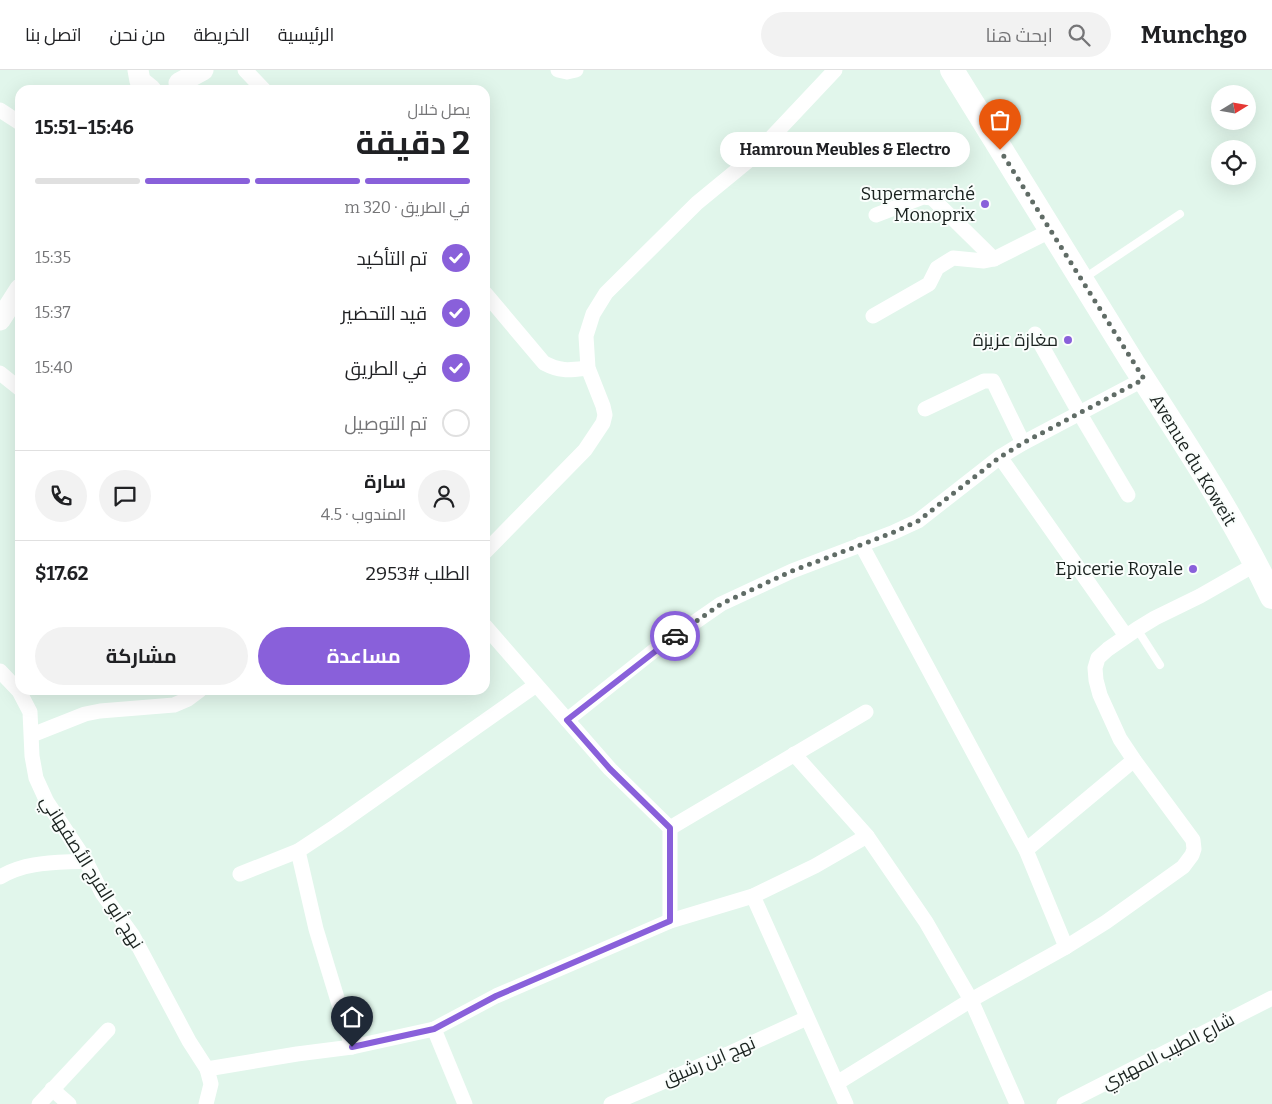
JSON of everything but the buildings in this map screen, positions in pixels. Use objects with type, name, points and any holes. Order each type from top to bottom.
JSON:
[{"type":"main road","name":"Avenue du Koweit","points":[[952,70],[1050,231],[1199,466],[1256,564],[1272,597]]},
{"type":"street","points":[[136,77],[140,81],[171,85],[203,70]]},
{"type":"street","points":[[245,70],[259,85]]},
{"type":"street","points":[[558,70],[567,72],[576,70]]},
{"type":"street","points":[[490,547],[585,450],[604,423],[603,406],[588,368],[586,336],[593,314],[606,293],[697,203],[753,157],[835,70]]},
{"type":"street","points":[[0,110],[15,120]]},
{"type":"street","points":[[876,214],[923,197],[932,198],[994,259]]},
{"type":"street","points":[[873,316],[930,284],[936,268],[952,258],[984,262],[994,259],[1050,231]]},
{"type":"street","points":[[0,320],[15,297]]},
{"type":"street","points":[[490,298],[544,363],[556,369],[588,368]]},
{"type":"street","points":[[1035,334],[1128,495]]},
{"type":"street","points":[[0,373],[15,385]]},
{"type":"street","points":[[567,720],[656,649],[721,604],[792,571],[892,533],[918,521],[1000,457],[1144,379]]},
{"type":"street","points":[[925,409],[984,381],[993,382],[1023,443]]},
{"type":"street","points":[[1000,457],[1131,632]]},
{"type":"street","points":[[861,544],[1026,850],[1066,947]]},
{"type":"street","points":[[837,1084],[971,1000],[1066,947],[1106,922],[1183,867],[1192,855],[1194,849],[1193,840],[1120,739],[1108,714],[1096,680],[1095,668],[1098,658],[1131,632],[1256,564]]},
{"type":"street","points":[[490,632],[610,769],[670,828],[670,921]]},
{"type":"street","name":"نهج أبو الفرج الأصفهاني","points":[[0,671],[15,687]]},
{"type":"street","points":[[240,874],[298,851],[536,685]]},
{"type":"street","name":"نهج أبو الفرج الأصفهاني","points":[[21,695],[30,712],[32,756],[36,778],[47,802],[86,861],[102,893],[134,936],[181,1026],[207,1069]]},
{"type":"street","points":[[32,735],[85,714],[174,705],[193,695]]},
{"type":"street","points":[[670,828],[866,712]]},
{"type":"street","points":[[794,754],[867,836],[926,922],[971,1000],[1017,1104]]},
{"type":"street","points":[[1026,850],[1134,760]]},
{"type":"street","points":[[206,1104],[210,1084],[207,1069],[352,1047],[434,1029],[496,996],[670,921],[752,896],[814,866],[867,836]]},
{"type":"street","points":[[298,851],[316,928],[352,1047]]},
{"type":"street","points":[[0,878],[12,870],[40,862],[86,861]]},
{"type":"street","points":[[752,896],[846,1104]]},
{"type":"street","name":"شارع الطيب المهيري","points":[[1064,1104],[1272,998]]},
{"type":"street","name":"نهج ابن رشيق","points":[[611,1104],[807,1018]]},
{"type":"street","points":[[434,1029],[465,1104]]},
{"type":"street","points":[[39,1104],[108,1030]]},
{"type":"street","points":[[52,1089],[69,1104]]},
{"type":"lane","points":[[1082,280],[1180,214]]},
{"type":"lane","points":[[1131,632],[1160,665]]},
{"type":"way so far","points":[[675,636],[721,604],[792,571],[892,533],[918,521],[1000,457],[1144,379],[1000,150]]},
{"type":"place","name":"Hamroun Meubles & Electro","points":[[1000,150]]},
{"type":"place","name":"Supermarché Monoprix","points":[[985,204]]},
{"type":"place","name":"مغازة عزيزة","points":[[1068,340]]},
{"type":"place","name":"Epicerie Royale","points":[[1193,569]]},
{"type":"route","points":[[352,1047],[434,1029],[496,996],[598,954],[670,921],[670,828],[610,769],[567,720],[675,636]]}]
